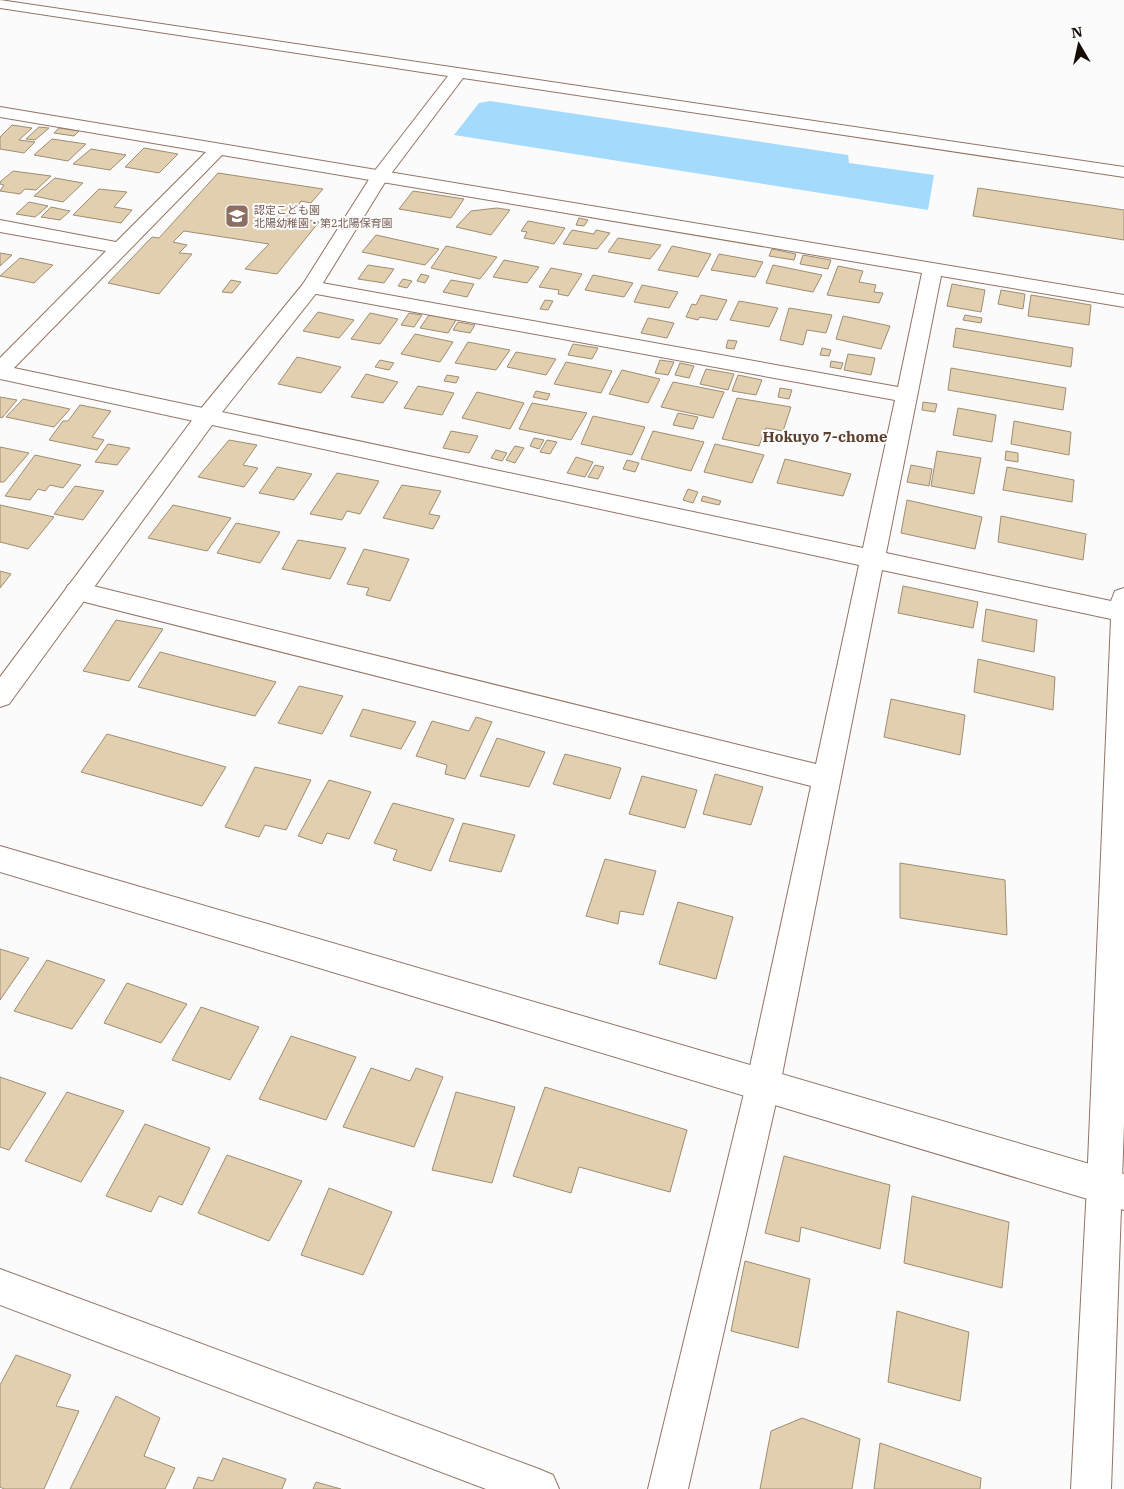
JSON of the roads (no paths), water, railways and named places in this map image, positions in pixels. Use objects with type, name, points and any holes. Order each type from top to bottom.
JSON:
[{"type":"street","points":[[0,4],[1124,172]]},
{"type":"street","points":[[0,697],[207,416],[311,287],[379,177],[459,72]]},
{"type":"street","points":[[0,112],[1124,301]]},
{"type":"street","points":[[0,371],[218,149]]},
{"type":"street","points":[[0,226],[120,248]]},
{"type":"street","points":[[668,1489],[764,1085],[933,268]]},
{"type":"street","points":[[311,287],[907,395]]},
{"type":"street","points":[[0,371],[872,558],[1124,607],[1114,1189],[1091,1489]]},
{"type":"street","points":[[77,591],[827,778]]},
{"type":"street","points":[[0,859],[1114,1189]]},
{"type":"street","points":[[0,1287],[539,1489]]},
{"type":"water","points":[[490,101],[848,155],[849,163],[934,175],[928,210],[454,135],[479,103]]},
{"type":"place","name":"認定こども園 北陽幼稚園・第2北陽保育園","points":[[237,216]]},
{"type":"district","name":"Hokuyo 7-chome","points":[[825,437]]}]
